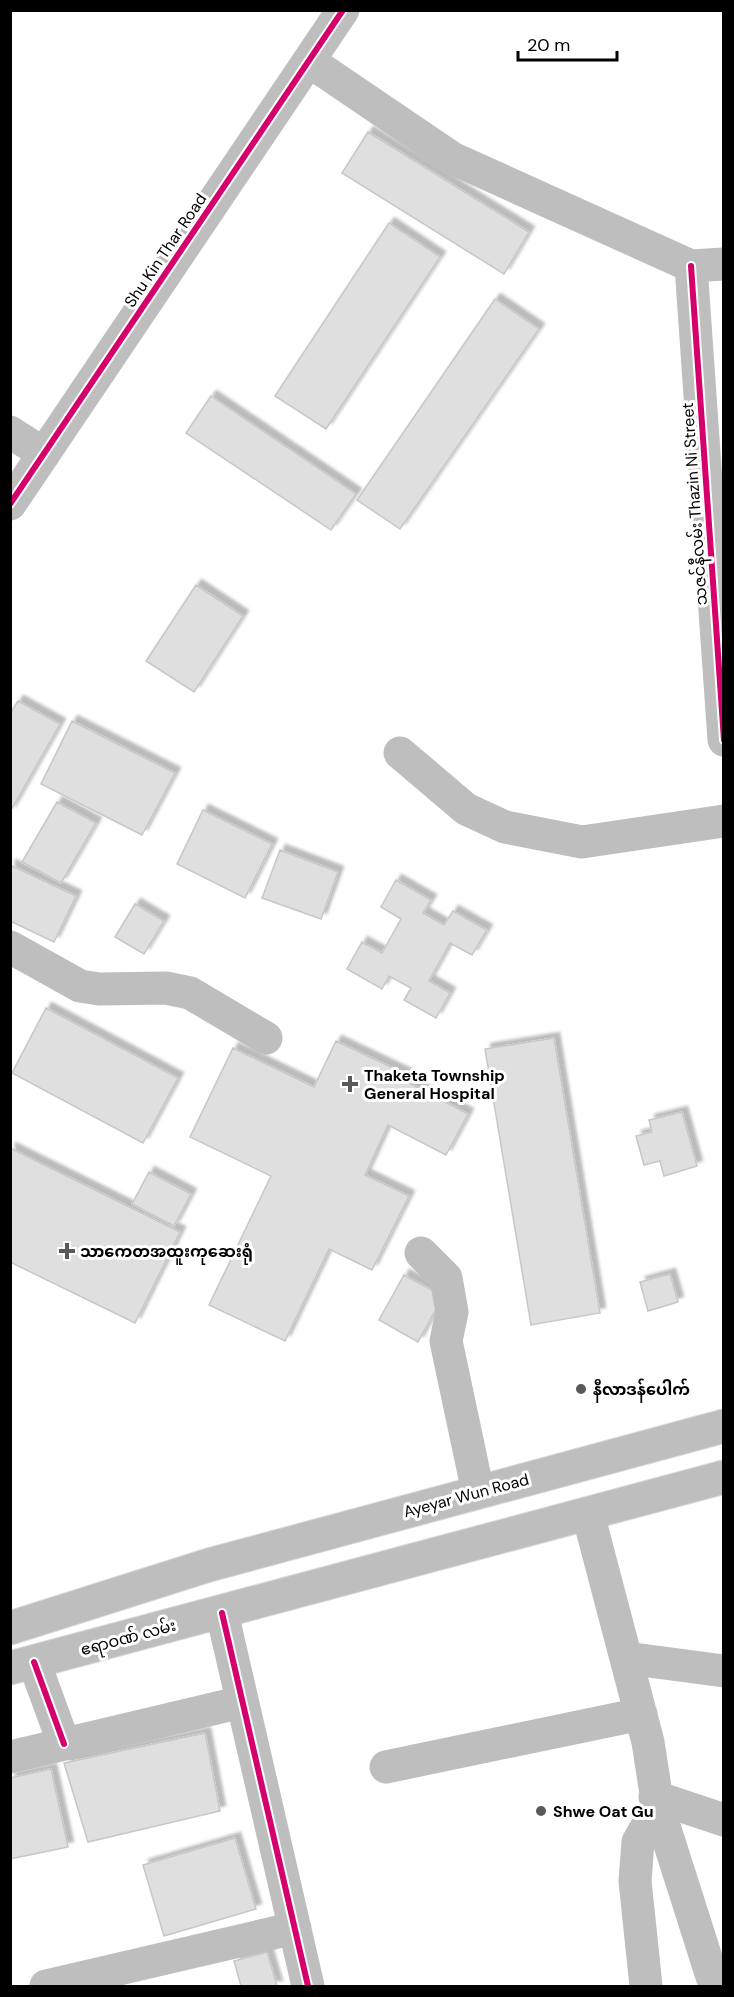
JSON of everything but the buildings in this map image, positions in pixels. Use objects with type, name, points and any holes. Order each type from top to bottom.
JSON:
[{"type":"street","name":"Shu Kin Thar Road","points":[[10,504],[343,10]]},
{"type":"street","points":[[309,61],[452,158],[691,266],[723,264]]},
{"type":"street","name":"သဇင်နီလမ်း Thazin Ni Street","points":[[691,266],[723,740]]},
{"type":"street","points":[[10,432],[44,454]]},
{"type":"street","points":[[400,753],[466,809],[505,827],[582,842],[723,821]]},
{"type":"street","points":[[10,947],[80,986],[99,989],[166,988],[190,993],[267,1038]]},
{"type":"street","points":[[421,1253],[446,1278],[452,1312],[446,1341],[478,1492]]},
{"type":"street","name":"Ayeyar Wun Road","points":[[23,1625],[209,1565],[723,1426]]},
{"type":"street","points":[[308,1986],[222,1613],[723,1477]]},
{"type":"street","points":[[588,1514],[648,1742],[656,1802],[716,1986]]},
{"type":"street","name":"ဧရာဝဏ် လမ်း","points":[[22,1665],[222,1613]]},
{"type":"street","points":[[626,1659],[723,1671]]},
{"type":"street","points":[[22,1665],[64,1744]]},
{"type":"street","points":[[10,1757],[242,1702]]},
{"type":"street","points":[[386,1767],[640,1714]]},
{"type":"street","points":[[656,1802],[723,1820]]},
{"type":"street","points":[[646,1986],[635,1881],[638,1842],[656,1802]]},
{"type":"street","points":[[46,1986],[294,1928]]},
{"type":"cycle path","points":[[10,504],[343,10]]},
{"type":"cycle path","points":[[691,266],[724,740]]},
{"type":"cycle path","points":[[222,1613],[308,1986]]},
{"type":"cycle path","points":[[34,1662],[64,1744]]},
{"type":"place","name":"Thaketa Township General Hospital","points":[[350,1084]]},
{"type":"place","name":"သာကေတအထူးကုဆေးရုံ","points":[[67,1251]]},
{"type":"place","name":"နီလာဒန်ပေါက်","points":[[581,1389]]},
{"type":"place","name":"Shwe Oat Gu","points":[[541,1811]]}]
